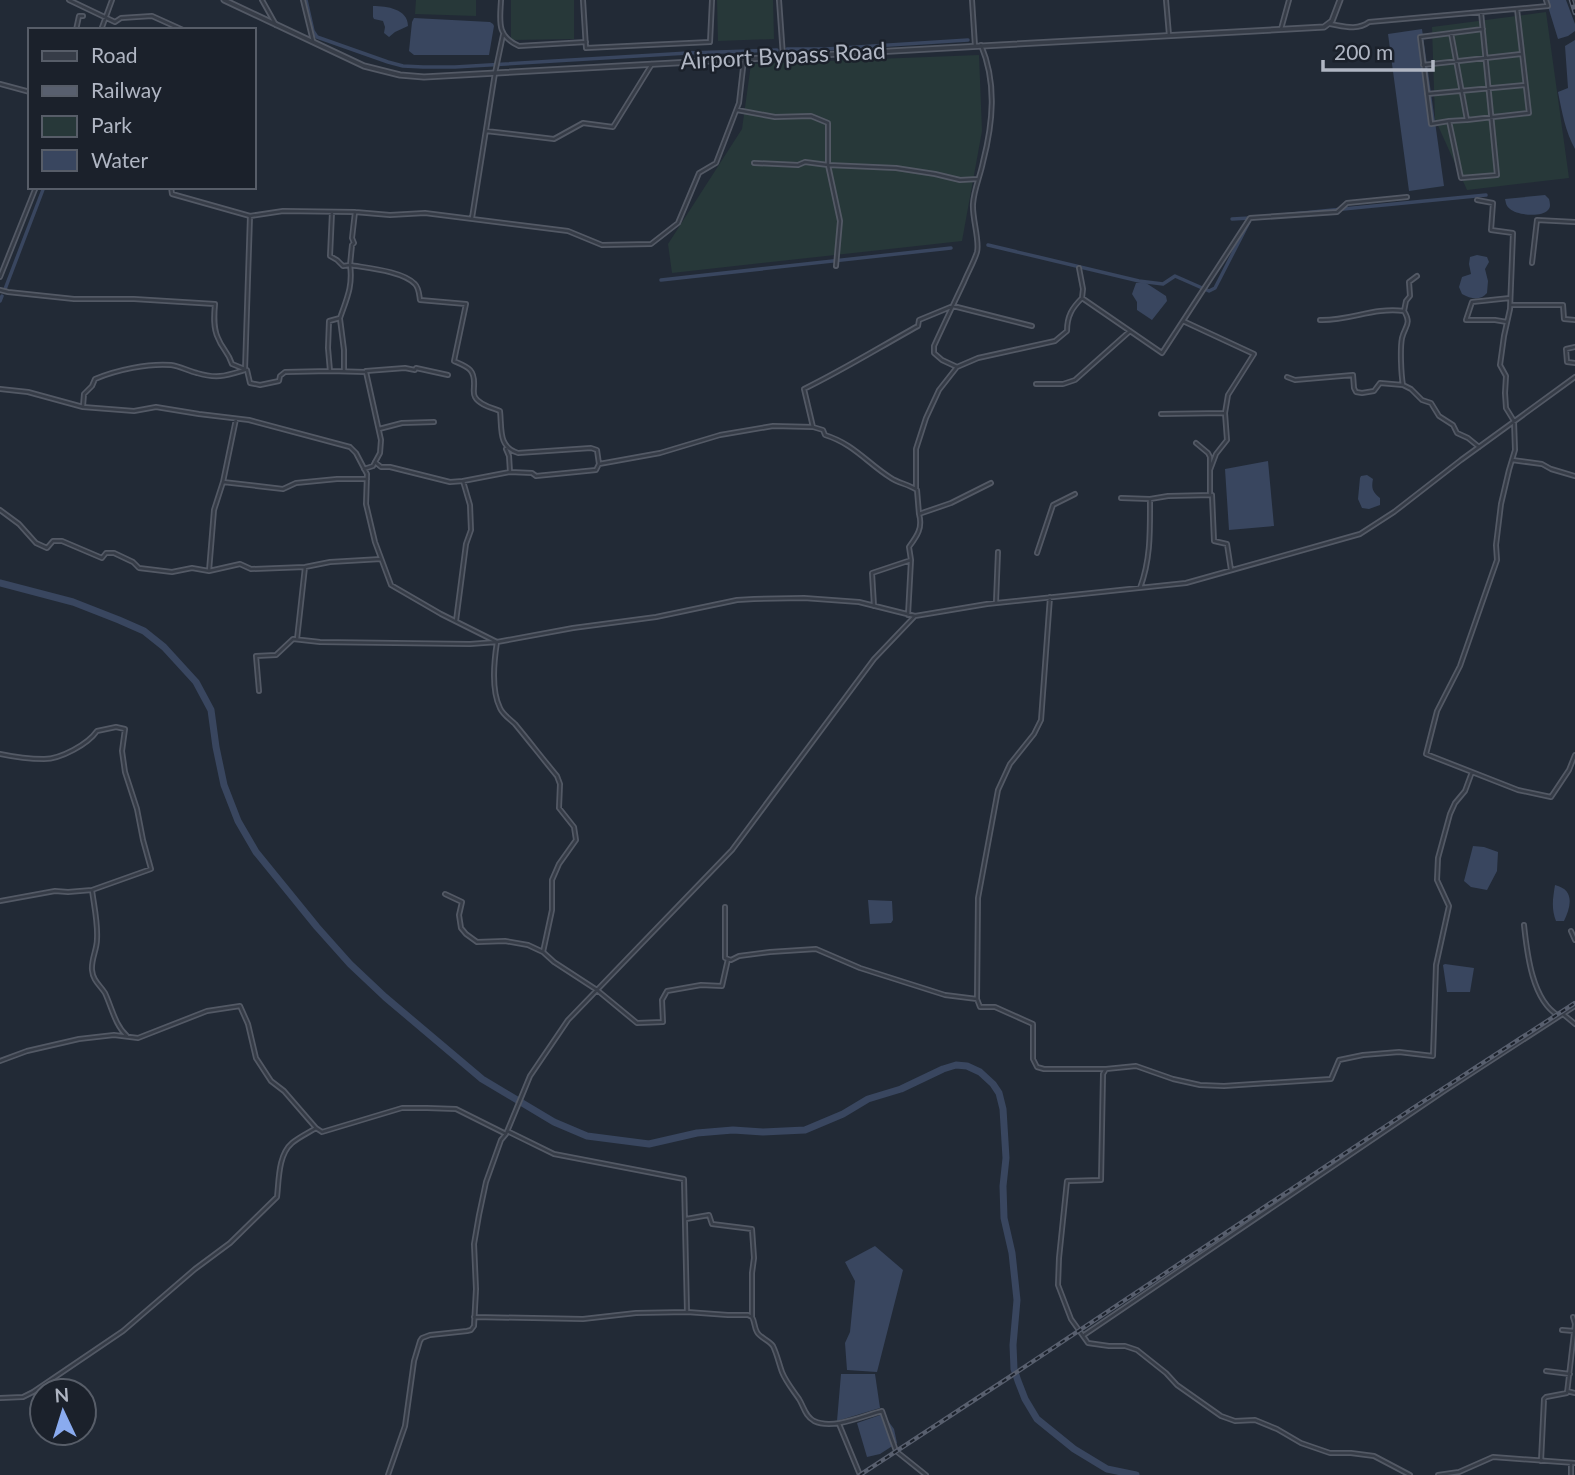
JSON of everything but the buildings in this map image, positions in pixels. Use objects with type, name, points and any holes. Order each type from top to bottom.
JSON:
[{"type":"street","points":[[69,0],[115,23],[121,18],[152,16],[179,28]]},
{"type":"street","points":[[102,28],[112,0]]},
{"type":"street","name":"Airport Bypass Road","points":[[225,0],[364,66],[400,75],[424,76],[1324,27],[1330,24]]},
{"type":"street","points":[[262,0],[276,25]]},
{"type":"street","points":[[303,0],[313,43]]},
{"type":"street","points":[[471,219],[503,35],[500,22],[501,0]]},
{"type":"street","points":[[583,0],[586,48],[710,42],[712,0]]},
{"type":"street","points":[[779,0],[783,56]]},
{"type":"street","points":[[972,0],[975,46]]},
{"type":"street","points":[[1166,0],[1169,35]]},
{"type":"street","points":[[1281,29],[1289,0]]},
{"type":"street","points":[[1340,0],[1330,24],[1355,27],[1363,27],[1369,22],[1548,6],[1546,0]]},
{"type":"street","points":[[1573,0],[1575,5]]},
{"type":"street","points":[[1483,29],[1420,37],[1432,124],[1530,113],[1517,9]]},
{"type":"street","points":[[1449,121],[1461,178],[1497,175],[1481,12]]},
{"type":"street","points":[[76,28],[79,16],[83,16]]},
{"type":"street","points":[[1451,33],[1466,120]]},
{"type":"street","points":[[503,35],[519,46],[586,42]]},
{"type":"street","points":[[957,367],[934,353],[934,346],[978,250],[973,210],[975,186],[992,122],[991,81],[981,45]]},
{"type":"street","points":[[1423,65],[1522,54]]},
{"type":"street","points":[[171,189],[172,194],[250,216],[283,211],[390,215],[425,213],[568,231],[602,245],[651,244],[678,223],[699,173],[716,163],[739,103],[744,59]]},
{"type":"street","points":[[486,131],[554,139],[583,123],[613,127],[652,64]]},
{"type":"street","points":[[0,84],[28,91]]},
{"type":"street","points":[[1427,94],[1526,85]]},
{"type":"street","points":[[737,110],[775,117],[811,116],[828,123],[828,165],[840,221],[836,266]]},
{"type":"street","points":[[754,163],[798,165],[805,162],[896,168],[960,180],[978,179]]},
{"type":"street","points":[[0,277],[35,189]]},
{"type":"street","points":[[1082,298],[1162,353],[1251,218],[1337,212],[1347,203],[1407,197]]},
{"type":"street","points":[[1477,200],[1493,203],[1491,230],[1513,233],[1511,305],[1500,365],[1506,376],[1506,408],[1514,421],[1515,450],[1502,504],[1496,545],[1497,560],[1460,666],[1437,711],[1426,754],[1518,790],[1551,797],[1569,770],[1575,755]]},
{"type":"street","points":[[332,212],[330,256],[343,266],[350,265],[397,275],[414,282],[418,286],[420,300],[466,304],[454,361],[470,368],[474,375],[476,399],[500,411],[510,472]]},
{"type":"street","points":[[344,371],[340,318],[351,288],[350,265],[355,212]]},
{"type":"street","points":[[245,370],[250,216]]},
{"type":"street","points":[[1532,263],[1537,220],[1575,222]]},
{"type":"street","points":[[908,615],[911,560],[909,547],[918,535],[922,522],[916,490],[916,449],[939,390],[957,367],[978,358],[1055,341],[1067,331],[1070,313],[1082,298],[1079,268]]},
{"type":"street","points":[[1403,385],[1402,337],[1407,328],[1408,317],[1404,310],[1410,296],[1409,282],[1417,276]]},
{"type":"street","points":[[0,290],[74,299],[134,299],[215,304],[218,340],[229,353],[232,363],[247,370],[250,383],[260,385],[279,380],[285,373],[416,368],[448,375]]},
{"type":"street","points":[[1507,322],[1466,320],[1472,302],[1510,298]]},
{"type":"street","points":[[1511,305],[1563,305],[1564,319],[1575,320]]},
{"type":"street","points":[[813,427],[804,389],[848,368],[858,359],[918,326],[919,320],[953,306],[1032,326]]},
{"type":"street","points":[[1320,320],[1332,320],[1381,309],[1404,310]]},
{"type":"street","points":[[330,371],[329,321],[340,318]]},
{"type":"street","points":[[1183,321],[1254,354],[1228,395],[1225,413],[1227,440],[1216,454],[1210,470]]},
{"type":"street","points":[[1036,384],[1063,384],[1076,380],[1130,331]]},
{"type":"street","points":[[1575,347],[1566,349],[1567,362],[1575,363]]},
{"type":"street","points":[[83,407],[83,394],[95,379],[107,374],[157,365],[174,365],[196,373],[220,377],[245,370]]},
{"type":"street","points":[[365,469],[373,466],[380,453],[382,440],[366,372]]},
{"type":"street","points":[[1287,377],[1295,380],[1353,374],[1354,388],[1356,392],[1362,393],[1374,391],[1380,383],[1403,385],[1422,400],[1431,403],[1439,416],[1453,425],[1457,433],[1479,447]]},
{"type":"street","points":[[259,691],[256,656],[276,654],[293,639],[320,642],[497,642],[656,617],[737,600],[804,598],[859,602],[915,617],[996,603],[1186,583],[1368,530],[1575,376]]},
{"type":"street","points":[[0,389],[28,392],[83,407],[134,411],[156,407],[249,420],[350,447],[367,474],[366,504],[391,585],[497,642]]},
{"type":"street","points":[[1161,414],[1225,413]]},
{"type":"street","points":[[209,571],[214,510],[223,482],[236,418]]},
{"type":"street","points":[[379,429],[402,423],[434,422]]},
{"type":"street","points":[[599,464],[660,453],[720,435],[773,426],[813,427],[823,430],[825,435],[860,453],[893,480],[906,483],[916,490]]},
{"type":"street","points":[[1196,443],[1210,457],[1213,541],[1227,544],[1231,571]]},
{"type":"street","points":[[375,462],[381,467],[450,482],[510,472],[531,473],[536,476],[596,470],[599,464],[597,450],[591,448],[518,453],[505,446]]},
{"type":"street","points":[[1512,460],[1542,464],[1575,476]]},
{"type":"street","points":[[223,482],[284,489],[296,483],[367,479]]},
{"type":"street","points":[[456,621],[466,544],[471,530],[470,505],[463,481]]},
{"type":"street","points":[[919,514],[951,503],[990,483]]},
{"type":"street","points":[[1037,553],[1053,505],[1075,494]]},
{"type":"street","points":[[1121,498],[1210,495]]},
{"type":"street","points":[[1140,588],[1150,551],[1150,499]]},
{"type":"street","points":[[0,510],[19,524],[36,543],[47,548],[53,541],[62,541],[102,558],[106,553],[114,553],[139,568],[172,572],[192,568],[209,571],[240,564],[251,569],[381,559]]},
{"type":"street","points":[[996,603],[998,552]]},
{"type":"street","points":[[874,606],[872,573],[911,560]]},
{"type":"street","points":[[297,639],[304,567]]},
{"type":"street","points":[[1050,597],[1041,720],[1034,734],[1010,764],[998,790],[978,898],[977,999],[980,1007],[995,1007],[1033,1024],[1033,1059],[1037,1067],[1105,1069],[1136,1066],[1173,1079],[1200,1085],[1224,1086],[1331,1079],[1339,1060],[1363,1055],[1399,1052],[1433,1056],[1436,965],[1449,906],[1437,880],[1438,858],[1450,814],[1465,791],[1472,772]]},
{"type":"street","points":[[388,1475],[405,1426],[414,1361],[422,1338],[471,1330],[474,1326],[474,1244],[486,1182],[501,1140],[530,1076],[568,1020],[732,849],[874,659],[915,617]]},
{"type":"street","points":[[497,642],[495,689],[498,705],[557,776],[561,784],[559,808],[576,832],[574,844],[559,864],[552,880],[552,910],[543,952]]},
{"type":"street","points":[[0,754],[47,760],[79,747],[97,731],[116,727],[125,729],[122,751],[125,772],[151,869],[92,890],[55,891],[0,901]]},
{"type":"street","points":[[92,890],[97,926],[97,943],[92,960],[94,980],[104,991],[118,1025],[127,1036]]},
{"type":"street","points":[[445,894],[462,902],[459,915],[461,928],[477,942],[505,941],[528,945],[543,952],[597,990],[637,1023],[661,1023],[664,1020],[662,1000],[667,991],[701,985],[722,986],[728,959]]},
{"type":"street","points":[[725,908],[725,958],[728,959]]},
{"type":"street","points":[[1524,925],[1528,958],[1536,984],[1548,1010],[1559,1016]]},
{"type":"street","points":[[1571,931],[1575,940]]},
{"type":"street","points":[[728,959],[770,952],[816,949],[860,968],[945,995],[977,999]]},
{"type":"street","points":[[0,1061],[27,1051],[79,1039],[114,1035],[138,1038],[206,1011],[240,1006],[248,1024],[256,1058],[271,1081],[284,1091],[322,1132],[402,1108],[456,1109],[554,1154],[684,1179],[687,1312]]},
{"type":"street","points":[[1083,1336],[1444,1091],[1575,1006]]},
{"type":"street","points":[[1563,1014],[1575,1024]]},
{"type":"street","points":[[1105,1069],[1101,1180],[1068,1181],[1059,1258],[1058,1285],[1071,1319],[1088,1343],[1125,1346],[1137,1350],[1177,1385],[1221,1416],[1235,1421],[1255,1420],[1278,1429],[1301,1443],[1330,1453],[1374,1456],[1410,1475]]},
{"type":"street","points":[[0,1398],[23,1397],[49,1383],[123,1331],[230,1243],[277,1197],[284,1152],[292,1143],[316,1128]]},
{"type":"street","points":[[686,1219],[709,1215],[712,1224],[752,1229],[752,1317],[758,1334],[771,1344],[783,1374],[800,1400],[806,1415],[817,1422],[839,1424],[882,1411],[896,1451],[926,1475]]},
{"type":"street","points":[[474,1317],[583,1319],[636,1313],[687,1312],[752,1317]]},
{"type":"street","points":[[1542,1461],[1544,1399],[1567,1393],[1575,1324],[1573,1317]]},
{"type":"street","points":[[1562,1329],[1574,1331]]},
{"type":"street","points":[[1546,1371],[1570,1374]]},
{"type":"street","points":[[1567,1391],[1575,1393]]},
{"type":"street","points":[[839,1424],[860,1475]]},
{"type":"street","points":[[1438,1475],[1459,1472],[1493,1457],[1573,1463],[1572,1475]]},
{"type":"green space","points":[[416,0],[476,0],[476,16],[415,14]]},
{"type":"green space","points":[[511,0],[574,0],[574,39],[511,40]]},
{"type":"green space","points":[[717,0],[773,0],[774,39],[718,41]]},
{"type":"green space","points":[[1546,12],[1569,178],[1467,190],[1435,119],[1432,27]]},
{"type":"green space","points":[[979,55],[982,131],[962,241],[672,273],[668,244],[742,129],[751,64]]},
{"type":"water","points":[[1546,0],[1566,0],[1575,31],[1558,39]]},
{"type":"water","points":[[373,6],[401,12],[408,26],[389,37],[384,33],[383,21],[374,19]]},
{"type":"water","points":[[414,18],[490,22],[494,26],[489,55],[414,55],[409,51]]},
{"type":"water","points":[[1422,29],[1444,186],[1409,191],[1388,34]]},
{"type":"water","points":[[1575,40],[1575,149],[1566,128],[1558,92],[1568,88],[1565,46]]},
{"type":"water","points":[[1545,195],[1549,199],[1549,209],[1535,215],[1513,211],[1505,199]]},
{"type":"water","points":[[1470,257],[1487,257],[1489,262],[1485,269],[1487,293],[1475,298],[1462,294],[1459,287],[1462,277],[1471,274]]},
{"type":"water","points":[[1136,283],[1146,283],[1166,296],[1167,301],[1152,320],[1137,310],[1137,302],[1132,294]]},
{"type":"water","points":[[1268,461],[1274,526],[1229,530],[1225,469]]},
{"type":"water","points":[[1367,475],[1373,479],[1373,490],[1380,498],[1380,505],[1369,509],[1362,508],[1358,499],[1360,478]]},
{"type":"water","points":[[1473,846],[1498,852],[1497,871],[1487,890],[1471,887],[1464,881]]},
{"type":"water","points":[[1555,885],[1566,891],[1570,899],[1564,921],[1556,921],[1554,916]]},
{"type":"water","points":[[868,900],[892,901],[891,923],[870,924]]},
{"type":"water","points":[[1445,964],[1474,968],[1470,992],[1447,992]]},
{"type":"water","points":[[875,1246],[903,1270],[877,1372],[847,1370],[845,1343],[850,1332],[855,1281],[845,1262]]},
{"type":"water","points":[[841,1374],[875,1374],[880,1408],[837,1421]]},
{"type":"water","points":[[883,1414],[894,1429],[897,1443],[880,1454],[867,1457],[857,1423]]},
{"type":"waterway","points":[[306,0],[313,31],[317,37],[403,66],[455,67],[777,50]]},
{"type":"waterway","points":[[787,49],[968,40]]},
{"type":"waterway","points":[[5,289],[43,189]]},
{"type":"waterway","points":[[1282,215],[1486,195]]},
{"type":"waterway","points":[[1232,219],[1250,218]]},
{"type":"waterway","points":[[988,245],[1139,281],[1163,284],[1175,276],[1209,291],[1215,288],[1249,222]]},
{"type":"waterway","points":[[661,280],[951,248]]},
{"type":"waterway","points":[[0,301],[2,296]]},
{"type":"waterway","points":[[0,583],[73,602],[144,631],[164,647],[196,682],[211,710],[224,785],[238,821],[256,852],[317,927],[350,964],[385,997],[482,1079],[554,1122],[587,1136],[649,1144],[697,1133],[805,1130],[843,1114],[868,1099],[901,1089],[943,1069],[956,1065],[967,1066],[980,1072],[999,1093],[1003,1109],[1006,1158],[1004,1218],[1012,1253],[1017,1300],[1013,1345],[1014,1369],[1018,1381],[1037,1419],[1074,1449],[1107,1469],[1136,1475]]},
{"type":"railway","points":[[1571,0],[1575,13]]},
{"type":"railway","points":[[860,1475],[1575,1003]]}]
